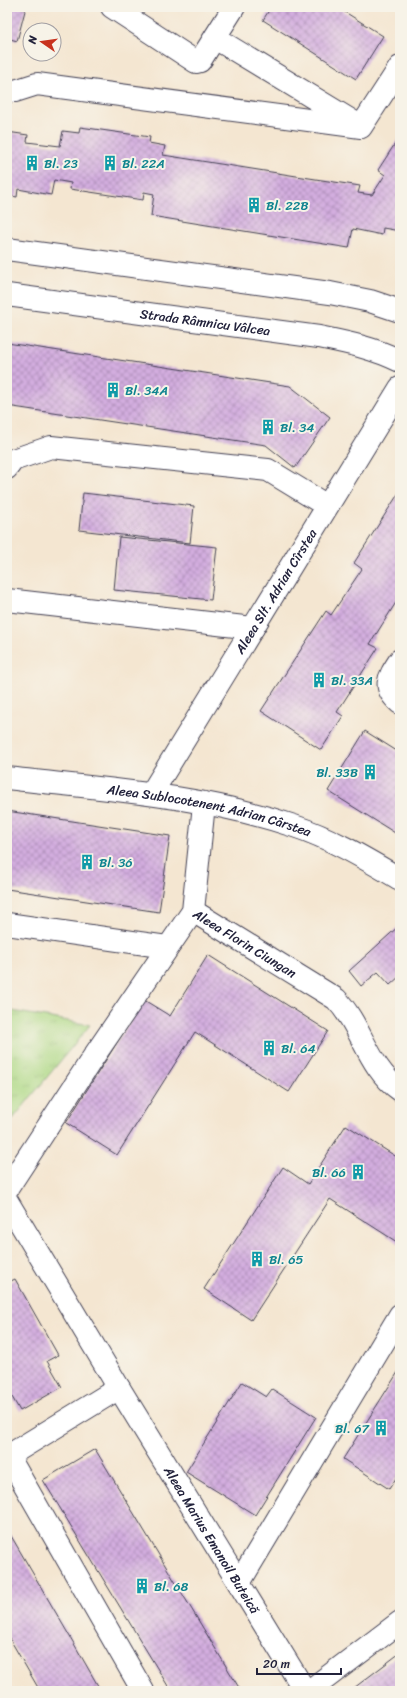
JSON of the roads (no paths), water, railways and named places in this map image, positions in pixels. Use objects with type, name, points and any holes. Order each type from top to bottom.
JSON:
[{"type":"street","points":[[112,7],[196,62],[200,61],[234,7]]},
{"type":"street","points":[[215,38],[361,127]]},
{"type":"street","points":[[361,127],[400,66]]},
{"type":"street","points":[[7,90],[15,91],[37,84],[361,127]]},
{"type":"street","points":[[7,249],[330,293],[370,301],[400,310]]},
{"type":"street","name":"Strada Râmnicu Vâlcea","points":[[7,295],[319,337],[373,349],[400,361]]},
{"type":"street","name":"Aleea Slt. Adrian Cîrstea","points":[[150,794],[400,388]]},
{"type":"street","points":[[7,468],[13,460],[51,447],[268,470],[327,506]]},
{"type":"street","points":[[7,600],[253,628]]},
{"type":"street","points":[[400,660],[389,677],[388,688],[392,696],[400,703]]},
{"type":"street","name":"Aleea Sublocotenent Adrian Cârstea","points":[[7,778],[150,794],[239,810],[295,826],[366,858],[400,879]]},
{"type":"street","points":[[193,911],[204,804]]},
{"type":"street","name":"Aleea Florin Ciungan","points":[[7,1189],[167,947],[193,911],[336,999],[345,1008],[356,1026],[377,1067],[390,1083],[400,1090]]},
{"type":"street","points":[[7,924],[167,947]]},
{"type":"street","name":"Aleea Marius Emanoil Buteică","points":[[7,1201],[119,1388],[305,1691]]},
{"type":"street","points":[[239,1583],[400,1315]]},
{"type":"street","points":[[119,1388],[8,1455],[143,1691]]},
{"type":"street","points":[[309,1691],[400,1622]]},
{"type":"place","name":"Bl. 23","points":[[32,163]]},
{"type":"place","name":"Bl. 22A","points":[[110,163]]},
{"type":"place","name":"Bl. 22B","points":[[254,205]]},
{"type":"place","name":"Bl. 34A","points":[[113,390]]},
{"type":"place","name":"Bl. 34","points":[[268,427]]},
{"type":"place","name":"Bl. 33A","points":[[319,680]]},
{"type":"place","name":"Bl. 33B","points":[[370,772]]},
{"type":"place","name":"Bl. 36","points":[[87,862]]},
{"type":"place","name":"Bl. 64","points":[[269,1048]]},
{"type":"place","name":"Bl. 66","points":[[358,1172]]},
{"type":"place","name":"Bl. 65","points":[[257,1259]]},
{"type":"place","name":"Bl. 67","points":[[381,1428]]},
{"type":"place","name":"Bl. 68","points":[[142,1586]]}]
